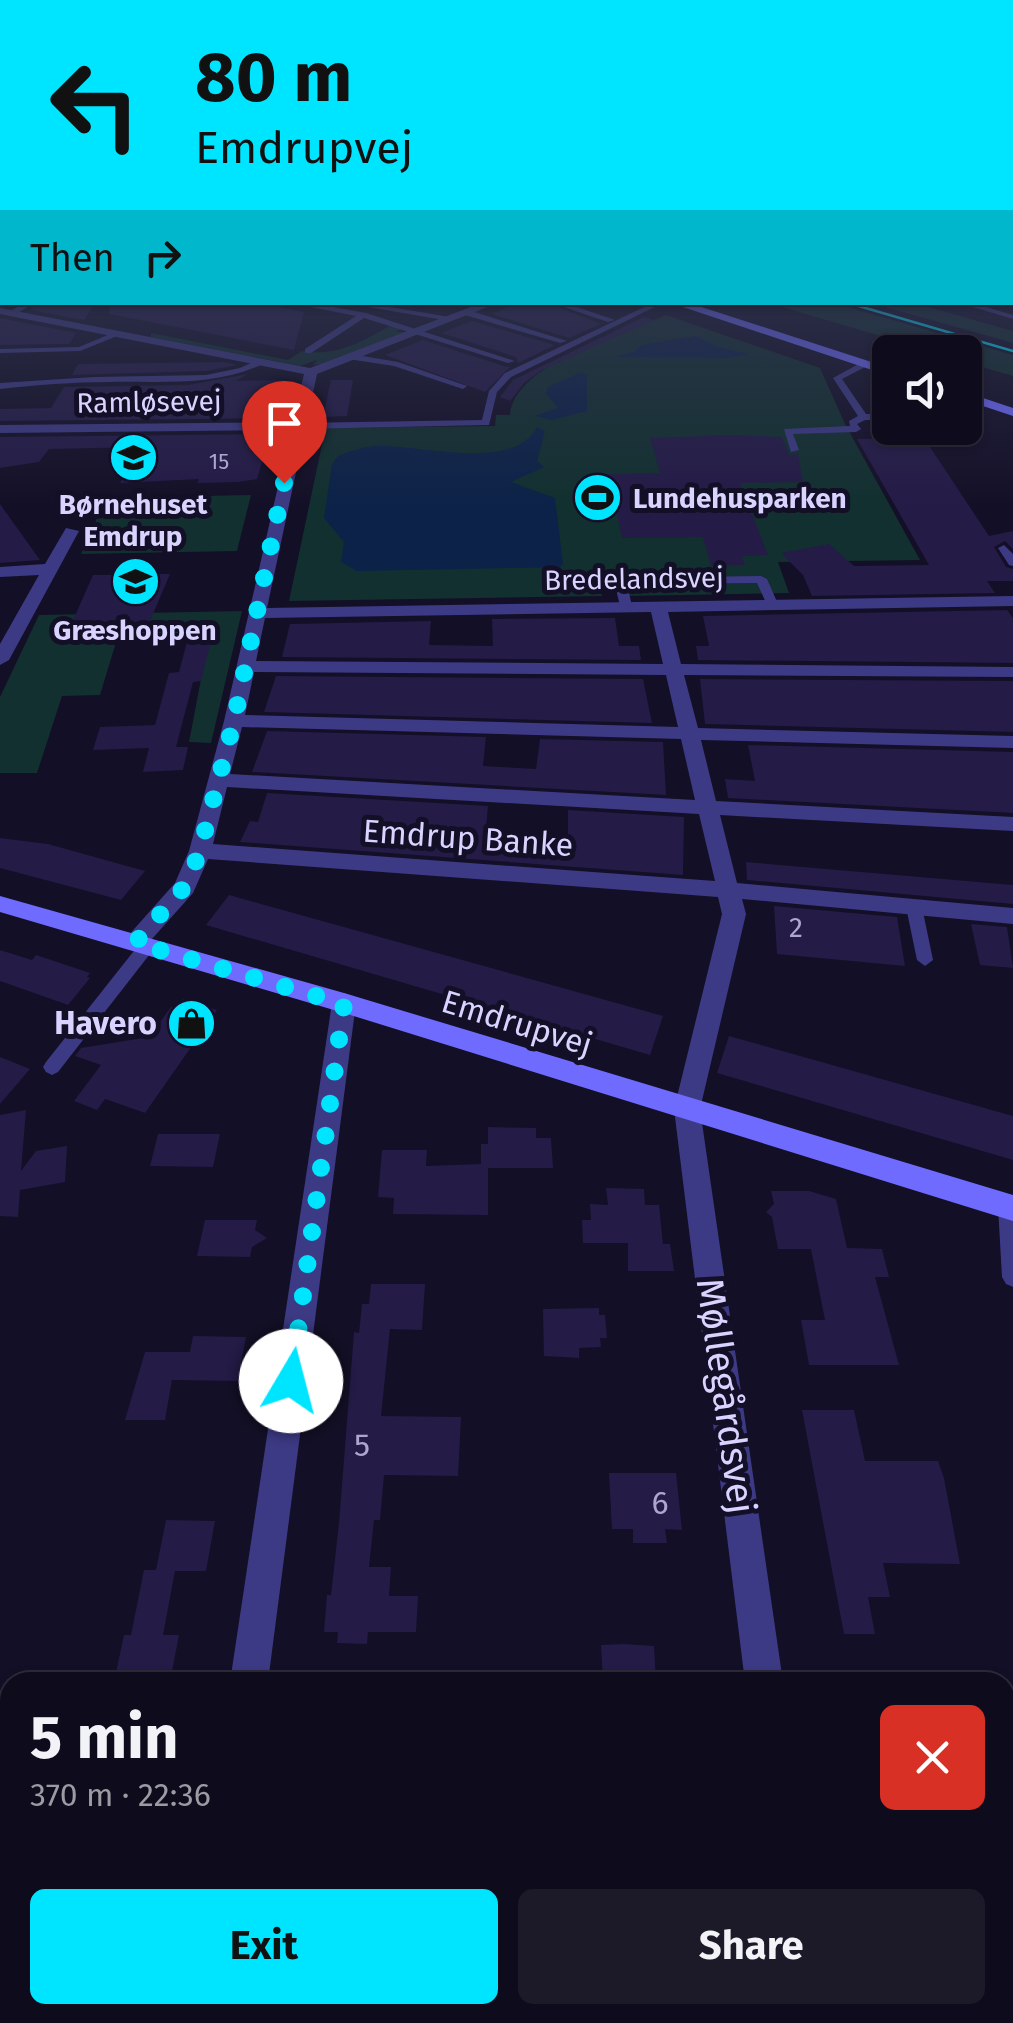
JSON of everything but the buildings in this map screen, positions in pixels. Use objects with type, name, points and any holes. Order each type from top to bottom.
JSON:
[{"type":"street","points":[[45,319],[310,372],[449,319]]},
{"type":"street","points":[[727,319],[872,366]]},
{"type":"street","points":[[141,944],[187,884],[200,850],[234,721],[310,372]]},
{"type":"street","points":[[982,401],[1013,412]]},
{"type":"street","name":"Ramløsevej","points":[[0,429],[298,426]]},
{"type":"street","points":[[0,660],[71,532]]},
{"type":"street","points":[[0,572],[50,569]]},
{"type":"street","name":"Bredelandsvej","points":[[255,613],[1013,601]]},
{"type":"street","points":[[658,606],[734,914],[687,1109]]},
{"type":"street","points":[[0,614],[27,612]]},
{"type":"street","points":[[244,666],[1013,672]]},
{"type":"street","points":[[234,721],[1013,742]]},
{"type":"street","name":"Emdrup Banke","points":[[216,780],[1013,824]]},
{"type":"street","name":"Emdrup Banke","points":[[200,850],[730,890],[1013,916]]},
{"type":"street","name":"Emdrupvej","points":[[0,904],[344,1004],[1010,1207]]},
{"type":"street","points":[[250,1672],[344,1004]]},
{"type":"street","name":"Møllegårdsvej","points":[[687,1109],[763,1672]]},
{"type":"lane","points":[[308,350],[356,319]]},
{"type":"lane","points":[[377,319],[511,362]]},
{"type":"lane","points":[[500,319],[563,340]]},
{"type":"lane","points":[[298,426],[486,423],[493,391],[508,375],[625,319]]},
{"type":"lane","points":[[0,351],[74,350],[118,334]]},
{"type":"lane","points":[[350,357],[400,366],[462,386]]},
{"type":"lane","points":[[0,386],[67,380],[205,377],[248,370],[260,362]]},
{"type":"lane","points":[[863,417],[836,378],[864,364]]},
{"type":"lane","points":[[794,450],[786,431],[856,430],[852,423],[872,417]]},
{"type":"lane","points":[[1004,548],[1013,562]]},
{"type":"lane","points":[[626,606],[620,582],[761,579],[772,604]]},
{"type":"lane","points":[[914,907],[925,960]]},
{"type":"lane","points":[[52,1067],[141,944]]},
{"type":"lane","points":[[1010,1207],[1013,1278]]},
{"type":"green space","name":"Lundehusparken","points":[[655,319],[679,319],[820,368],[845,424],[920,560],[778,562],[789,593],[627,596],[600,584],[602,596],[289,601],[324,435],[314,428],[495,426],[496,415],[510,415],[516,397],[530,380],[599,341]]},
{"type":"green space","points":[[825,319],[890,319],[944,335],[877,335]]},
{"type":"green space","points":[[929,319],[972,319],[1013,331],[1013,343]]},
{"type":"green space","points":[[389,326],[402,328],[396,332],[406,332],[321,364],[313,365],[317,360],[300,366],[151,337],[151,333],[288,360],[302,351],[348,347]]},
{"type":"green space","points":[[982,346],[1013,355],[1013,376],[982,367]]},
{"type":"green space","points":[[251,495],[237,551],[81,554],[106,498]]},
{"type":"green space","points":[[242,611],[211,743],[189,742],[209,637],[117,639],[100,695],[62,696],[37,773],[0,773],[0,697],[39,615]]},
{"type":"water","points":[[696,336],[717,347],[749,354],[729,358],[614,357],[634,352],[641,345]]},
{"type":"water","points":[[580,373],[587,375],[587,411],[552,420],[535,416],[558,408],[546,394],[548,387]]},
{"type":"water","points":[[537,427],[545,431],[537,461],[544,467],[511,482],[555,498],[563,564],[560,567],[357,571],[341,562],[344,542],[324,518],[332,464],[338,456],[376,446],[488,453],[525,441]]},
{"type":"tram line","points":[[905,319],[1013,351]]},
{"type":"place","name":"Børnehuset Emdrup","points":[[133,457]]},
{"type":"place","name":"Lundehusparken","points":[[598,498]]},
{"type":"place","name":"Græshoppen","points":[[135,582]]},
{"type":"place","name":"Havero","points":[[192,1023]]},
{"type":"route","points":[[284,483],[234,721],[200,850],[187,884],[135,943],[344,1004],[291,1381]]}]
